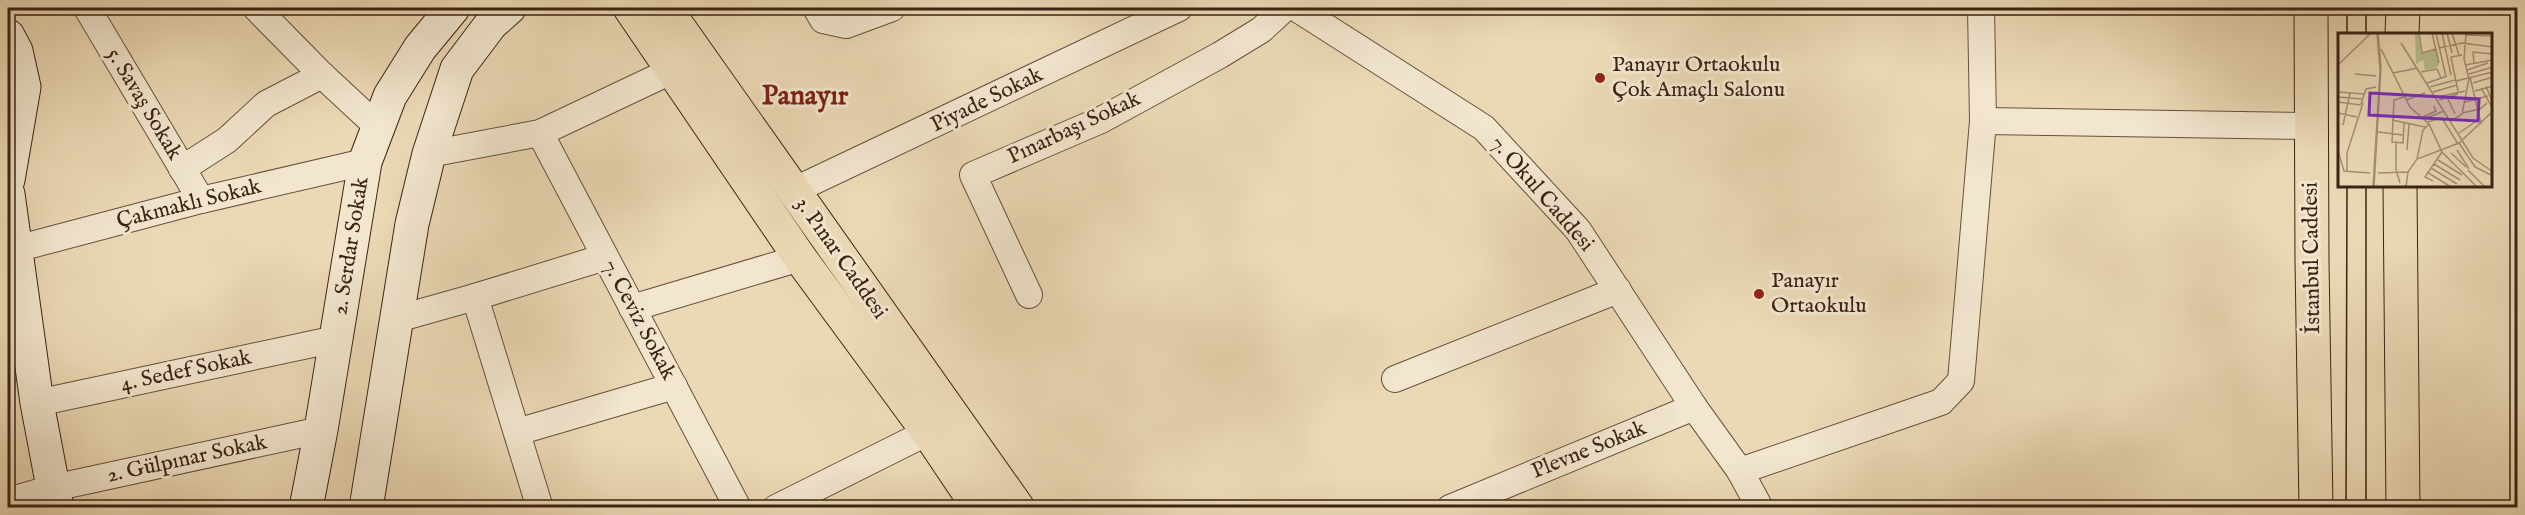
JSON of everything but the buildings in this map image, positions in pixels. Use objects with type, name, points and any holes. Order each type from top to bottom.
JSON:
[{"type":"main road","name":"2. Serdar Sokak","points":[[306,507],[321,430],[365,162],[390,96],[420,48],[453,8]]},
{"type":"main road","points":[[366,507],[412,224],[429,153],[457,69],[491,24],[509,8]]},
{"type":"main road","points":[[630,8],[800,258],[928,432],[978,507]]},
{"type":"main road","name":"3. Pınar Caddesi","points":[[665,8],[1018,507]]},
{"type":"main road","name":"İstanbul Caddesi","points":[[2311,8],[2310,126],[2316,507]]},
{"type":"main road","points":[[2402,33],[2403,8]]},
{"type":"main road","points":[[8,36],[16,51],[24,87],[8,180]]},
{"type":"main road","points":[[2400,188],[2403,507]]},
{"type":"main road","points":[[8,194],[11,250],[55,498]]},
{"type":"street","name":"5. Savaş Sokak","points":[[87,8],[201,200]]},
{"type":"street","points":[[816,8],[823,20],[846,25],[892,8]]},
{"type":"street","name":"Piyade Sokak","points":[[794,191],[1179,8]]},
{"type":"street","name":"Pınarbaşı Sokak","points":[[1029,295],[973,175],[1101,120],[1261,30],[1285,8]]},
{"type":"street","name":"7. Okul Caddesi","points":[[1296,8],[1484,128],[1578,230],[1694,406],[1740,471],[1760,507]]},
{"type":"street","points":[[1740,471],[1941,402],[1960,381],[1983,121],[1981,8]]},
{"type":"street","points":[[269,12],[322,75],[378,127]]},
{"type":"street","points":[[429,153],[540,133],[673,70]]},
{"type":"street","points":[[182,169],[227,140],[267,104],[322,75]]},
{"type":"street","points":[[1983,121],[2310,126]]},
{"type":"street","name":"7. Ceviz Sokak","points":[[540,133],[738,507]]},
{"type":"street","name":"Çakmaklı Sokak","points":[[11,250],[201,200],[365,162]]},
{"type":"street","points":[[397,319],[605,257]]},
{"type":"street","points":[[632,308],[800,258]]},
{"type":"street","points":[[1395,379],[1618,290]]},
{"type":"street","points":[[475,297],[540,507]]},
{"type":"street","name":"4. Sedef Sokak","points":[[37,403],[336,339]]},
{"type":"street","points":[[517,432],[674,386]]},
{"type":"street","name":"Plevne Sokak","points":[[1450,507],[1694,406]]},
{"type":"street","name":"2. Gülpınar Sokak","points":[[8,501],[55,498],[321,430]]},
{"type":"street","points":[[776,507],[928,432]]},
{"type":"tram line","points":[[2347,8],[2347,33]]},
{"type":"tram line","points":[[2366,8],[2366,33]]},
{"type":"tram line","points":[[2346,508],[2347,188]]},
{"type":"tram line","points":[[2366,188],[2366,508]]},
{"type":"place","name":"Panayır Ortaokulu Çok Amaçlı Salonu","points":[[1600,78]]},
{"type":"place","name":"Panayır Ortaokulu","points":[[1759,294]]},
{"type":"district","name":"Panayır","points":[[805,96]]}]
